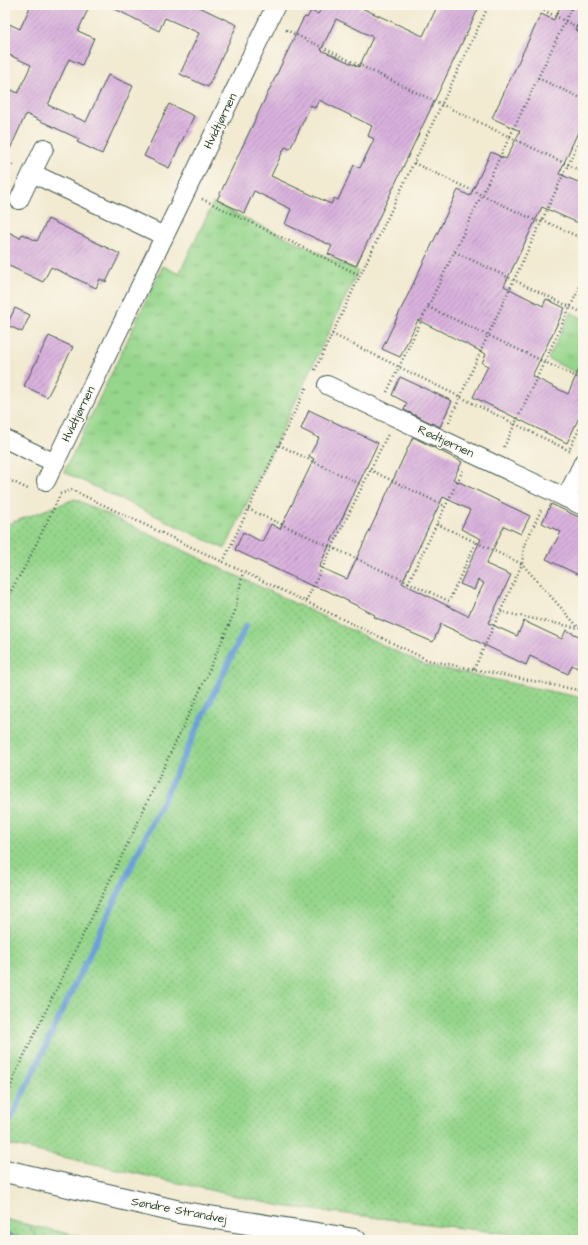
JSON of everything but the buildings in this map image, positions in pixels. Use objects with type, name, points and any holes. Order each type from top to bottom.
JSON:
[{"type":"street","name":"Hvidtjørnen","points":[[45,490],[55,463],[273,9]]},
{"type":"street","points":[[19,200],[44,148]]},
{"type":"street","points":[[32,173],[164,236]]},
{"type":"street","name":"Rødtjørnen","points":[[327,385],[583,506]]},
{"type":"street","points":[[5,439],[55,463]]},
{"type":"street","points":[[558,494],[580,458]]},
{"type":"street","name":"Søndre Strandvej","points":[[5,1170],[184,1213],[355,1240]]},
{"type":"path","points":[[313,374],[489,5]]},
{"type":"path","points":[[533,5],[583,30]]},
{"type":"path","points":[[379,410],[573,5]]},
{"type":"path","points":[[273,9],[442,104],[583,172]]},
{"type":"path","points":[[538,78],[583,99]]},
{"type":"path","points":[[441,439],[583,133]]},
{"type":"path","points":[[414,163],[482,196],[583,239]]},
{"type":"path","points":[[186,191],[360,275]]},
{"type":"path","points":[[455,252],[583,313]]},
{"type":"path","points":[[496,465],[583,280]]},
{"type":"path","points":[[428,307],[583,380]]},
{"type":"path","points":[[332,334],[400,366],[569,451],[580,458]]},
{"type":"path","points":[[223,562],[310,380]]},
{"type":"path","points":[[306,602],[396,417]]},
{"type":"path","points":[[566,457],[583,421]]},
{"type":"path","points":[[279,445],[362,485]]},
{"type":"path","points":[[408,583],[471,453]]},
{"type":"path","points":[[370,470],[445,506]]},
{"type":"path","points":[[5,478],[60,494],[72,490],[428,660],[583,691]]},
{"type":"path","points":[[5,601],[27,563],[60,494]]},
{"type":"path","points":[[474,669],[522,564],[524,546],[558,494]]},
{"type":"path","points":[[248,509],[332,549],[449,601],[476,542]]},
{"type":"path","points":[[437,524],[522,564],[579,628]]},
{"type":"path","points":[[5,1104],[15,1074],[128,843],[204,682],[235,611],[243,572]]},
{"type":"path","points":[[500,612],[583,629]]},
{"type":"path","points":[[579,628],[583,619]]},
{"type":"green space","points":[[213,203],[358,271],[225,549],[64,472],[163,266],[179,274]]},
{"type":"green space","points":[[571,312],[583,319],[583,376],[548,359]]},
{"type":"green space","points":[[75,499],[425,665],[583,698],[583,1239],[502,1233],[281,1206],[5,1144],[5,525]]},
{"type":"green space","points":[[5,1219],[29,1225],[39,1240],[25,1240],[5,1233]]},
{"type":"green space","points":[[29,1225],[96,1240],[39,1240]]},
{"type":"water","points":[[5,1233],[25,1240],[5,1240]]},
{"type":"waterway","points":[[10,1121],[246,626]]}]
